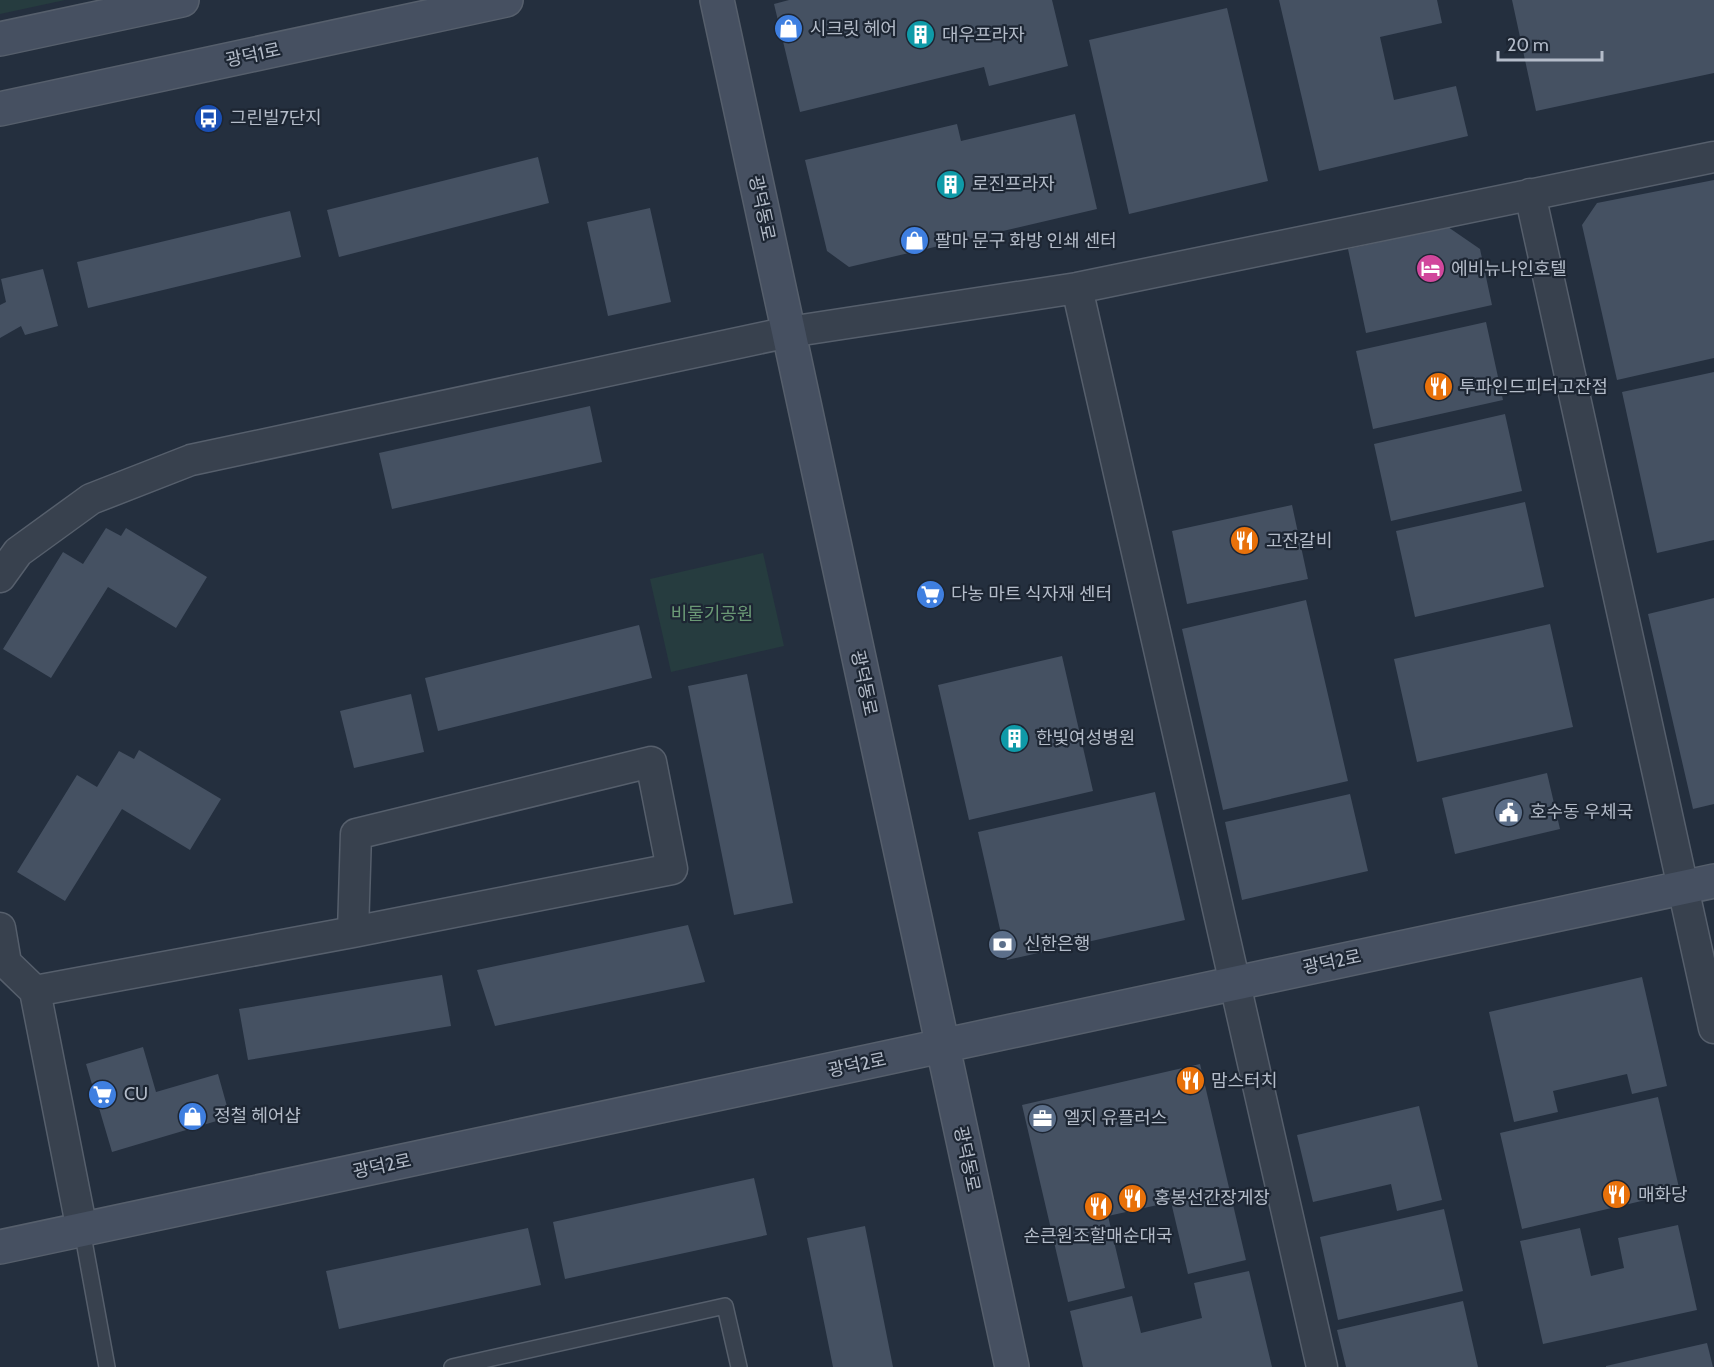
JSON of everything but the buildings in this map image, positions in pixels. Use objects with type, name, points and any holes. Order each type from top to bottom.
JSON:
[{"type":"street","points":[[0,39],[182,0]]},
{"type":"street","name":"광덕1로","points":[[0,109],[506,0]]},
{"type":"street","name":"광덕동로","points":[[717,0],[1012,1367]]},
{"type":"street","points":[[0,577],[18,552],[91,499],[190,460],[789,332],[1077,288],[1714,157]]},
{"type":"street","points":[[1530,194],[1699,884],[1714,1028]]},
{"type":"street","points":[[1077,288],[1322,1367]]},
{"type":"street","points":[[35,992],[353,932],[672,869],[651,762],[356,834],[353,932]]},
{"type":"street","name":"광덕2로","points":[[0,1247],[1699,884]]},
{"type":"street","points":[[0,928],[6,963],[35,992],[82,1230]]},
{"type":"lane","points":[[82,1230],[107,1367]]},
{"type":"lane","points":[[452,1367],[725,1306],[739,1367]]},
{"type":"green space","points":[[0,0],[65,0],[0,14]]},
{"type":"green space","name":"비둘기공원","points":[[763,553],[784,646],[671,672],[650,579]]},
{"type":"place","name":"시크릿 헤어","points":[[789,29]]},
{"type":"place","name":"대우프라자","points":[[921,35]]},
{"type":"place","name":"그린빌7단지","points":[[209,118]]},
{"type":"place","name":"로진프라자","points":[[951,184]]},
{"type":"place","name":"팔마 문구 화방 인쇄 센터","points":[[914,241]]},
{"type":"place","name":"에비뉴나인호텔","points":[[1430,269]]},
{"type":"place","name":"투파인드피터고잔점","points":[[1438,387]]},
{"type":"place","name":"고잔갈비","points":[[1245,541]]},
{"type":"place","name":"다농 마트 식자재 센터","points":[[930,594]]},
{"type":"place","name":"한빛여성병원","points":[[1015,738]]},
{"type":"place","name":"호수동 우체국","points":[[1509,812]]},
{"type":"place","name":"신한은행","points":[[1003,944]]},
{"type":"place","name":"맘스터치","points":[[1190,1081]]},
{"type":"place","name":"CU","points":[[103,1094]]},
{"type":"place","name":"정철 헤어샵","points":[[193,1116]]},
{"type":"place","name":"엘지 유플러스","points":[[1043,1118]]},
{"type":"place","name":"매화당","points":[[1617,1195]]},
{"type":"place","name":"홍봉선간장게장","points":[[1133,1198]]},
{"type":"place","name":"손큰원조할매순대국","points":[[1098,1207]]}]
